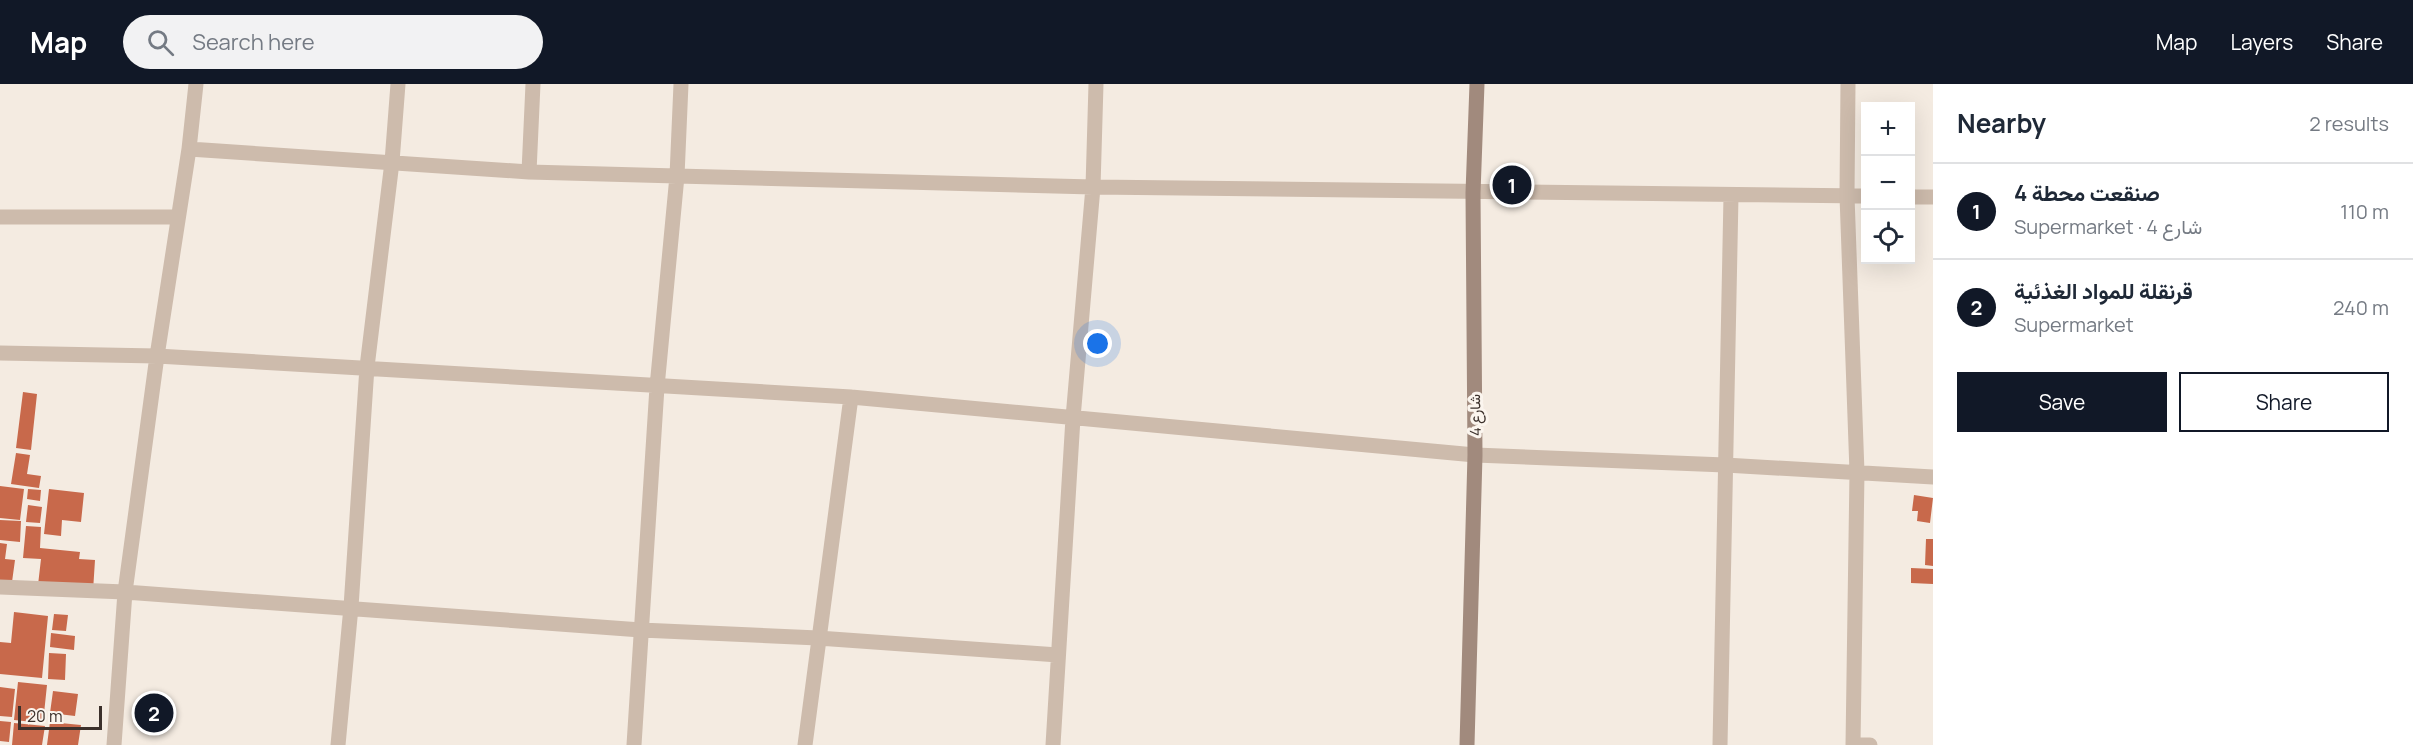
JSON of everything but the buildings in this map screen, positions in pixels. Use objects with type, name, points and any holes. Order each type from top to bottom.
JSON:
[{"type":"street","points":[[114,745],[125,592],[157,356],[189,149],[196,84]]},
{"type":"street","points":[[338,745],[351,608],[367,367],[392,162],[398,84]]},
{"type":"street","points":[[529,172],[533,84]]},
{"type":"street","points":[[634,745],[657,387],[677,176],[681,84]]},
{"type":"street","points":[[1053,745],[1073,417],[1093,187],[1096,84]]},
{"type":"street","name":"شارع 4","points":[[1467,745],[1475,455],[1473,193],[1477,84]]},
{"type":"street","points":[[1848,84],[1847,196],[1857,472],[1853,745],[1870,745]]},
{"type":"street","points":[[189,149],[529,172],[1093,187],[1861,196]]},
{"type":"street","points":[[1720,745],[1731,196]]},
{"type":"street","points":[[1915,197],[1933,197]]},
{"type":"street","points":[[0,217],[178,217]]},
{"type":"street","points":[[0,353],[157,356],[851,397],[1475,455],[1725,465],[1933,477]]},
{"type":"street","points":[[805,745],[851,397]]},
{"type":"street","points":[[0,586],[125,592],[641,630],[818,638],[1058,655]]},
{"type":"place","name":"صنقعت محطة 4","points":[[1512,185]]},
{"type":"place","name":"قرنقلة للمواد الغذئية","points":[[154,713]]}]
